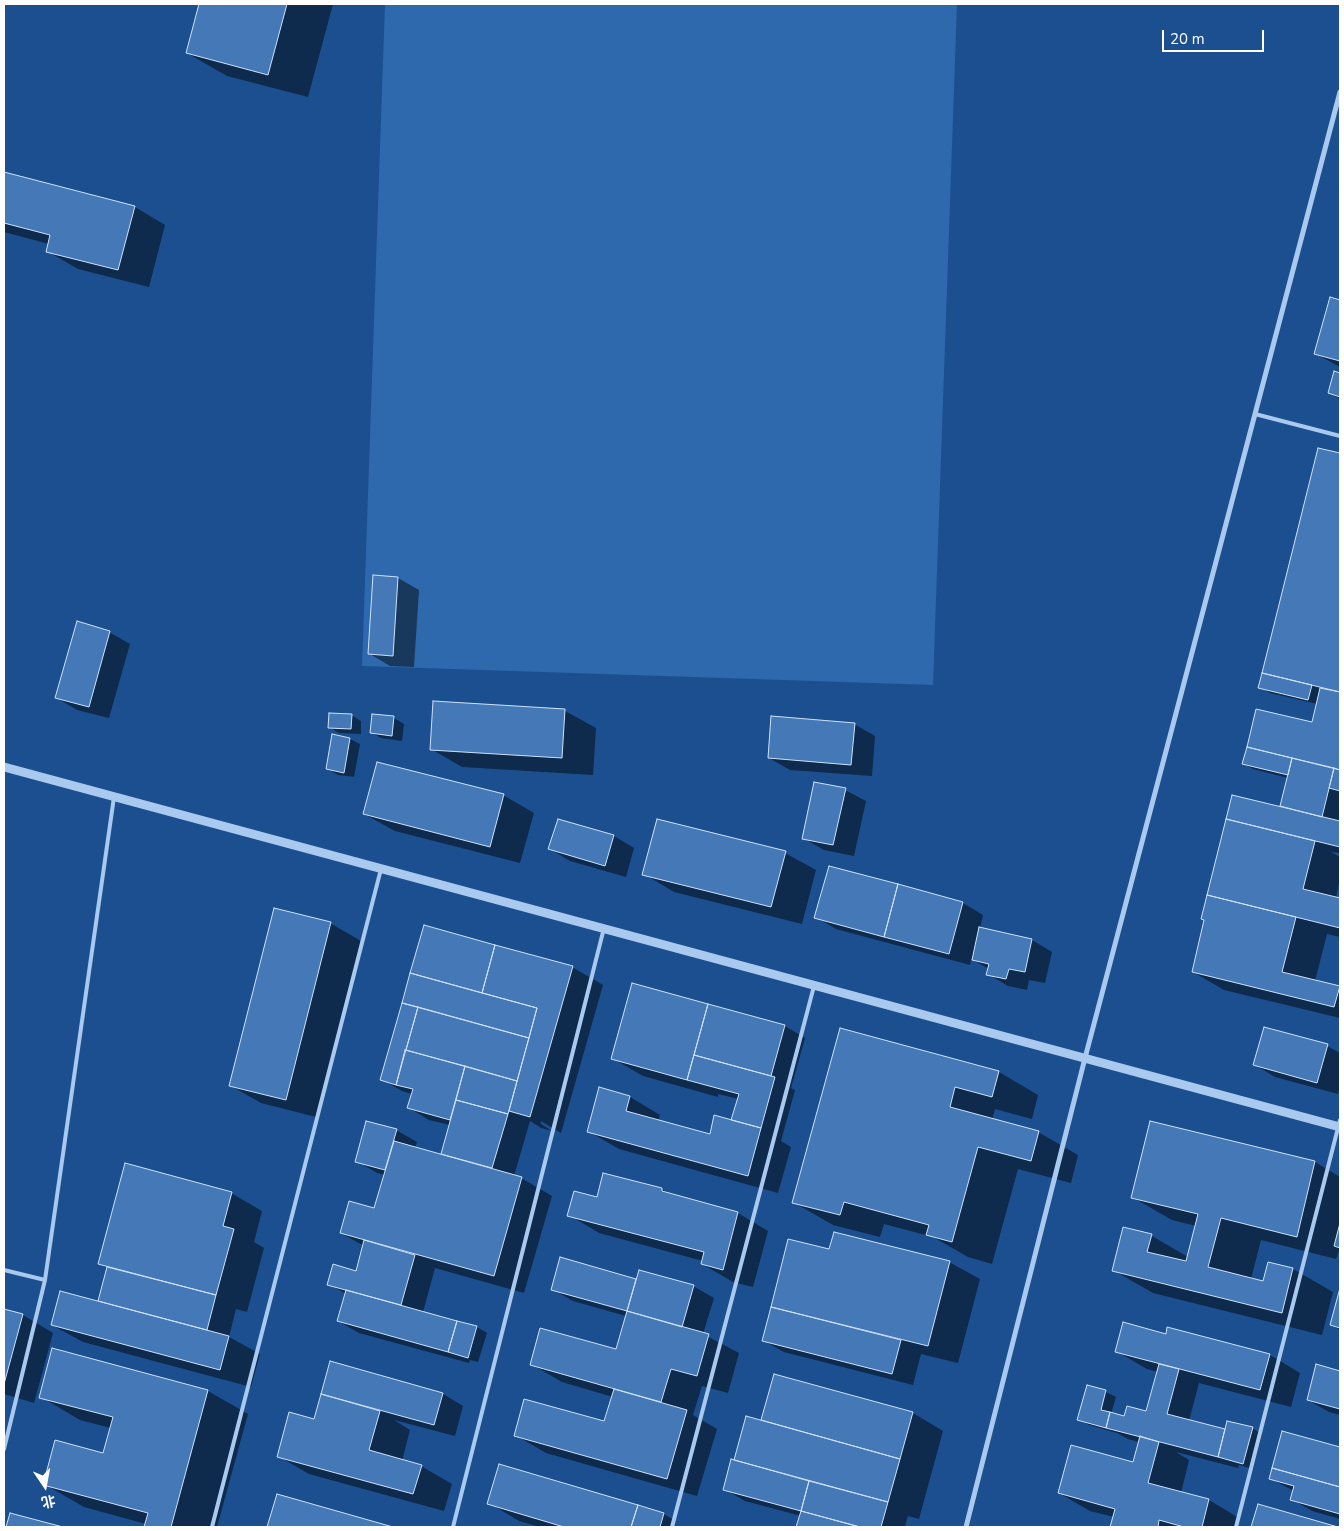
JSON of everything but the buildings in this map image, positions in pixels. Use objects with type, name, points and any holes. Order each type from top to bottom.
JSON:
[{"type":"street","points":[[966,1527],[1084,1058],[1340,92]]},
{"type":"street","points":[[4,767],[814,986],[1340,1125]]},
{"type":"lane","points":[[1255,414],[1340,436]]},
{"type":"lane","points":[[4,1449],[45,1280],[114,797]]},
{"type":"lane","points":[[212,1527],[381,868]]},
{"type":"lane","points":[[453,1527],[604,928]]},
{"type":"lane","points":[[672,1527],[814,986]]},
{"type":"lane","points":[[1236,1527],[1340,1125]]},
{"type":"lane","points":[[4,1270],[45,1280]]},
{"type":"shaded area","points":[[385,4],[957,4],[933,685],[362,666]]}]
